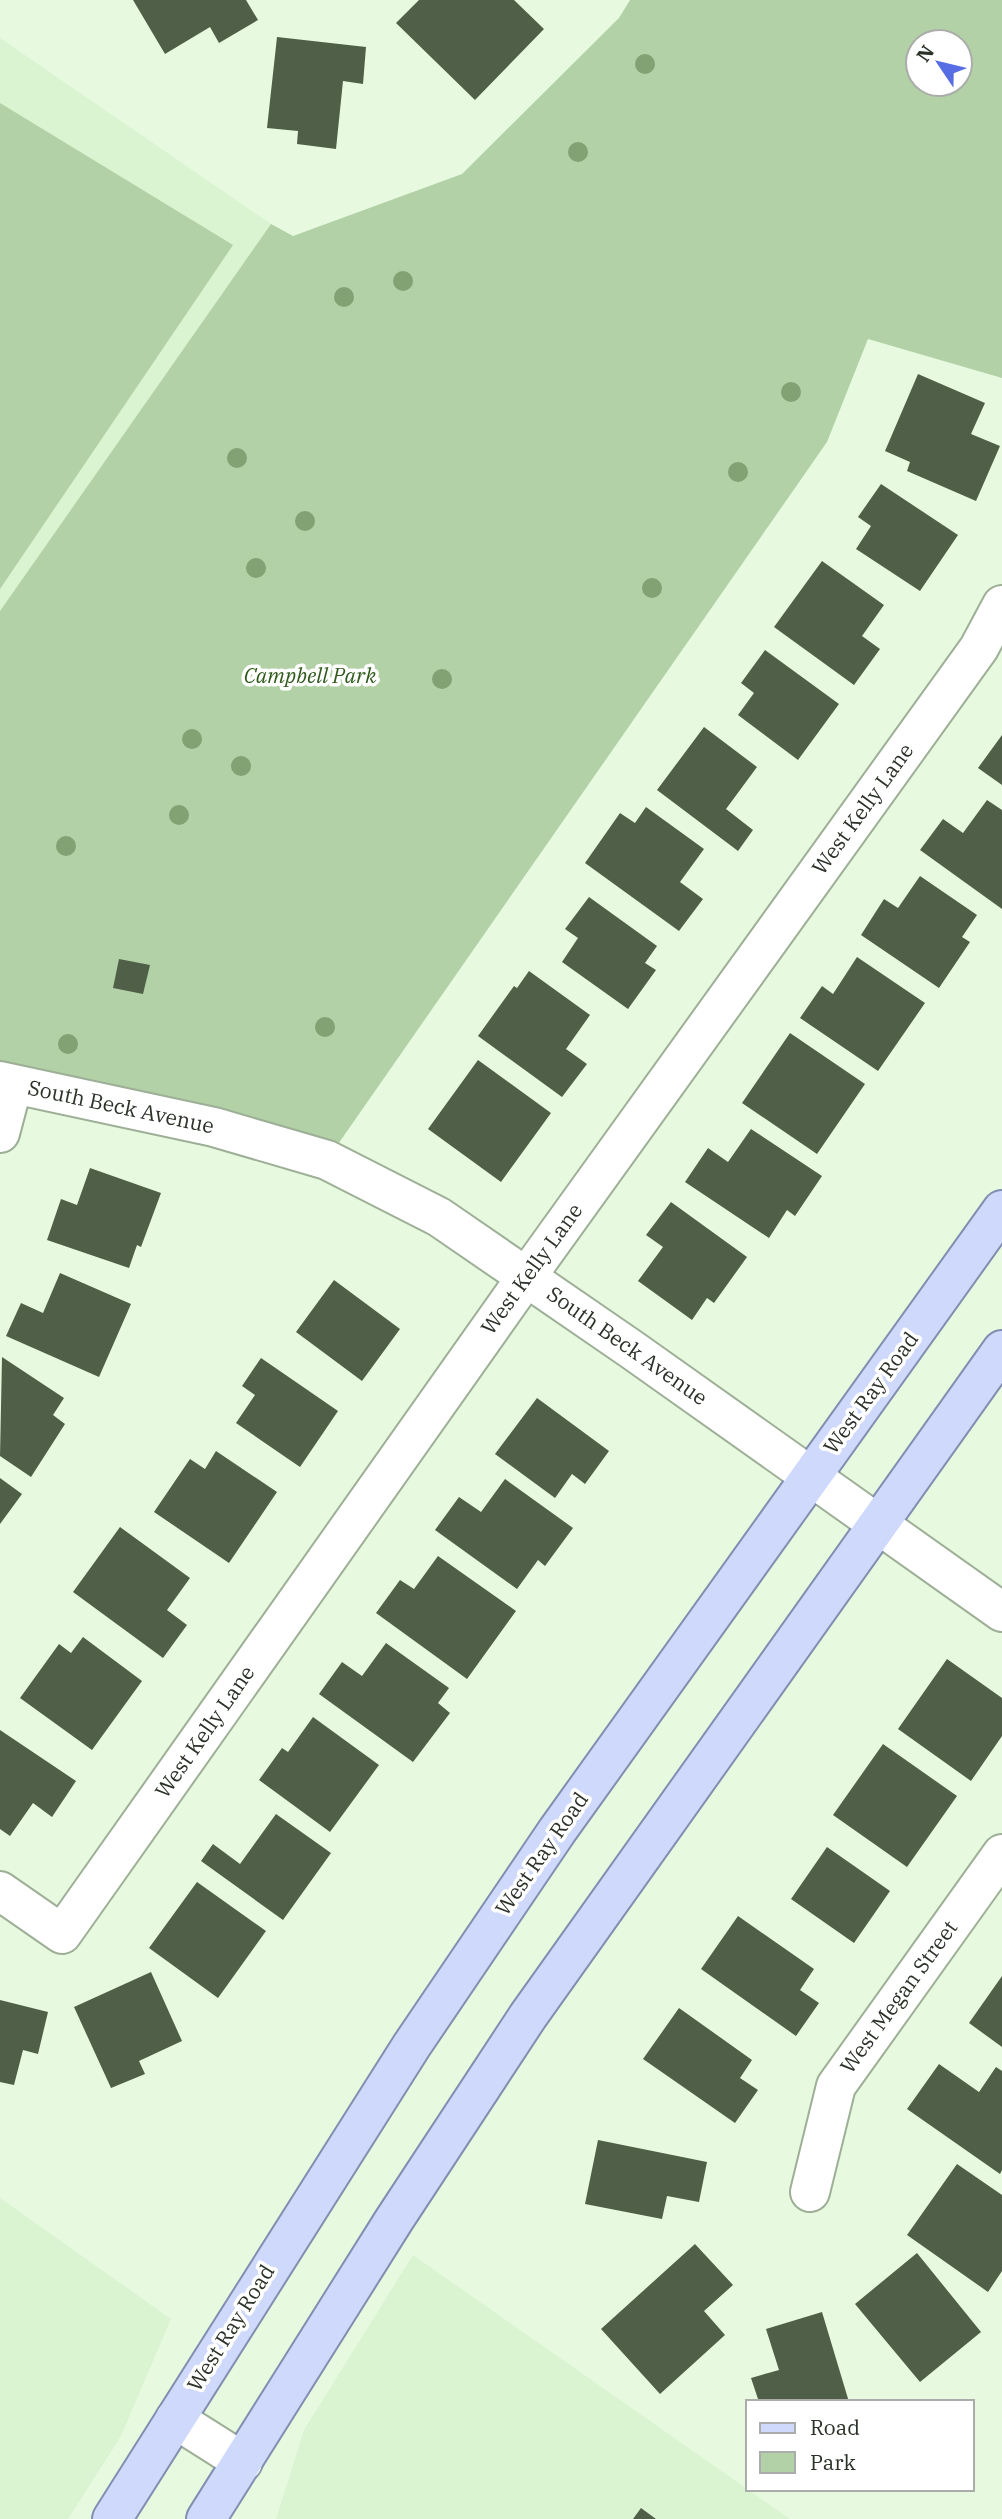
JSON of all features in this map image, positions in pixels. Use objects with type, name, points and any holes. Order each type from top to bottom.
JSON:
[{"type":"main road","name":"West Ray Road","points":[[112,2519],[419,2034],[557,1831],[1002,1210]]},
{"type":"main road","points":[[206,2519],[380,2242],[863,1514],[1002,1350]]},
{"type":"street","name":"West Kelly Lane","points":[[0,1891],[62,1934],[527,1276],[971,660],[1002,605]]},
{"type":"street","name":"South Beck Avenue","points":[[6,1082],[214,1127],[327,1160],[439,1217],[527,1276],[1002,1612]]},
{"type":"street","points":[[0,1133],[6,1082]]},
{"type":"street","name":"West Megan Street","points":[[810,2192],[836,2086],[1002,1854]]},
{"type":"street","points":[[175,2419],[243,2462]]},
{"type":"shaded area","points":[[0,38],[271,224],[0,611]]},
{"type":"shaded area","points":[[0,2198],[171,2319],[121,2436],[68,2519],[0,2519]]},
{"type":"shaded area","points":[[413,2255],[746,2488],[746,2491],[750,2491],[790,2519],[276,2519],[304,2430]]},
{"type":"green space","name":"Campbell Park","points":[[630,0],[1002,0],[1002,378],[868,339],[827,442],[327,1160],[0,1081],[0,611],[271,224],[293,236],[462,174],[619,18]]},
{"type":"green space","points":[[0,103],[233,245],[0,589]]},
{"type":"building","points":[[133,0],[246,0],[258,20],[219,43],[210,27],[165,54]]},
{"type":"building","points":[[419,0],[514,0],[544,29],[475,100],[396,23]]},
{"type":"building","points":[[277,37],[366,47],[363,84],[343,81],[336,149],[297,144],[298,131],[267,128]]},
{"type":"building","points":[[918,374],[985,403],[971,434],[1000,446],[976,501],[907,471],[910,462],[885,451]]},
{"type":"building","points":[[881,484],[958,535],[920,591],[856,549],[871,526],[858,517]]},
{"type":"building","points":[[822,561],[884,605],[862,636],[880,649],[854,685],[774,627]]},
{"type":"building","points":[[765,650],[839,704],[798,760],[738,715],[754,693],[741,683]]},
{"type":"building","points":[[704,727],[757,767],[726,809],[753,830],[738,851],[657,790]]},
{"type":"building","points":[[1002,735],[1002,785],[978,768]]},
{"type":"building","points":[[987,800],[1002,810],[1002,909],[920,850],[943,819],[963,833]]},
{"type":"building","points":[[646,807],[704,849],[680,882],[703,899],[679,931],[585,863],[620,813],[635,823]]},
{"type":"building","points":[[920,876],[977,915],[962,937],[970,942],[939,988],[861,935],[884,899],[898,908]]},
{"type":"building","points":[[589,897],[657,946],[645,963],[656,970],[628,1009],[562,962],[578,938],[565,929]]},
{"type":"building","points":[[857,957],[925,1003],[878,1071],[800,1018],[822,986],[833,994]]},
{"type":"building","points":[[119,959],[150,965],[143,994],[113,988]]},
{"type":"building","points":[[529,971],[590,1015],[566,1049],[587,1064],[562,1097],[478,1036],[514,986],[517,988]]},
{"type":"building","points":[[790,1033],[865,1084],[817,1154],[742,1103]]},
{"type":"building","points":[[478,1060],[551,1113],[501,1182],[428,1129]]},
{"type":"building","points":[[751,1129],[822,1176],[795,1216],[787,1210],[769,1238],[685,1182],[708,1148],[728,1162]]},
{"type":"building","points":[[90,1168],[161,1193],[141,1247],[137,1245],[129,1268],[47,1240],[61,1199],[77,1205]]},
{"type":"building","points":[[671,1202],[747,1257],[714,1303],[707,1298],[692,1320],[638,1281],[663,1247],[646,1235]]},
{"type":"building","points":[[60,1273],[131,1304],[99,1377],[6,1336],[21,1303],[43,1313]]},
{"type":"building","points":[[334,1280],[400,1329],[362,1381],[296,1332]]},
{"type":"building","points":[[2,1357],[64,1398],[53,1415],[65,1424],[31,1477],[0,1456]]},
{"type":"building","points":[[261,1358],[338,1411],[300,1467],[236,1423],[255,1395],[242,1386]]},
{"type":"building","points":[[537,1398],[609,1451],[585,1484],[572,1474],[555,1498],[495,1454]]},
{"type":"building","points":[[216,1451],[277,1492],[229,1563],[154,1512],[190,1459],[205,1469]]},
{"type":"building","points":[[0,1478],[22,1494],[0,1524]]},
{"type":"building","points":[[505,1479],[573,1528],[545,1566],[538,1560],[517,1589],[435,1530],[459,1497],[481,1512]]},
{"type":"building","points":[[120,1527],[190,1578],[167,1610],[187,1625],[163,1658],[73,1592]]},
{"type":"building","points":[[438,1556],[516,1611],[467,1679],[376,1613],[400,1580],[414,1589]]},
{"type":"building","points":[[83,1637],[142,1681],[92,1750],[20,1698],[59,1644],[71,1653]]},
{"type":"building","points":[[386,1643],[449,1688],[438,1703],[450,1713],[413,1762],[319,1694],[342,1662],[362,1676]]},
{"type":"building","points":[[947,1659],[1002,1698],[1002,1736],[971,1781],[898,1729]]},
{"type":"building","points":[[313,1717],[379,1765],[330,1832],[259,1780],[282,1748],[288,1752]]},
{"type":"building","points":[[0,1730],[76,1781],[52,1817],[33,1803],[10,1836],[0,1829]]},
{"type":"building","points":[[883,1744],[957,1796],[907,1867],[833,1815]]},
{"type":"building","points":[[276,1814],[331,1853],[283,1920],[201,1861],[213,1844],[240,1864]]},
{"type":"building","points":[[827,1847],[890,1891],[854,1943],[791,1899]]},
{"type":"building","points":[[197,1882],[266,1931],[218,1998],[149,1948]]},
{"type":"building","points":[[738,1916],[814,1969],[800,1990],[819,2003],[796,2036],[701,1969]]},
{"type":"building","points":[[151,1972],[182,2041],[139,2061],[145,2074],[111,2088],[74,2007]]},
{"type":"building","points":[[1002,1976],[1002,2047],[969,2023]]},
{"type":"building","points":[[0,2000],[48,2012],[38,2054],[23,2050],[14,2085],[0,2082]]},
{"type":"building","points":[[679,2008],[752,2060],[740,2078],[758,2090],[735,2123],[643,2059]]},
{"type":"building","points":[[939,2064],[979,2092],[996,2067],[1002,2071],[1000,2174],[907,2109]]},
{"type":"building","points":[[598,2140],[707,2162],[699,2202],[667,2196],[662,2219],[585,2204]]},
{"type":"building","points":[[957,2164],[1002,2195],[1002,2271],[988,2292],[907,2235]]},
{"type":"building","points":[[695,2244],[733,2285],[704,2311],[725,2335],[660,2394],[601,2329]]},
{"type":"building","points":[[917,2253],[981,2332],[920,2382],[855,2304]]},
{"type":"building","points":[[822,2312],[848,2400],[758,2400],[751,2378],[779,2370],[766,2329]]},
{"type":"building","points":[[641,2508],[656,2519],[633,2519]]}]
